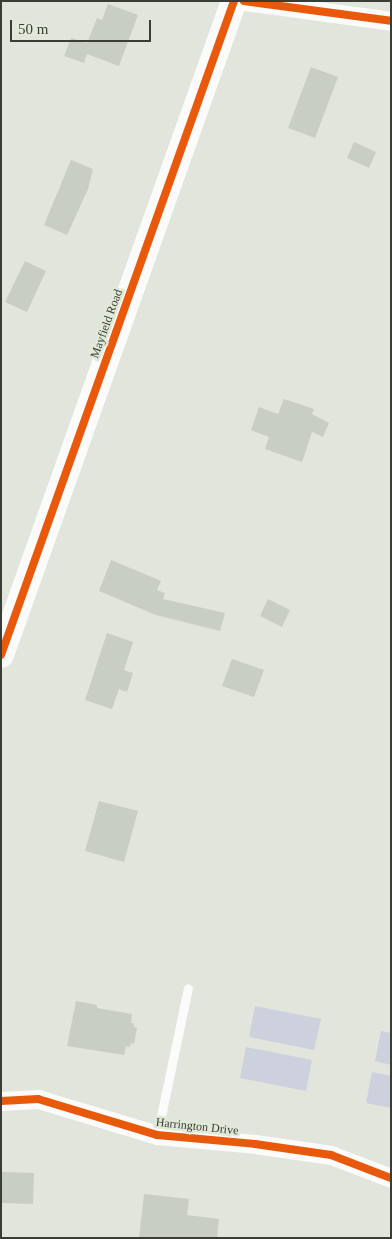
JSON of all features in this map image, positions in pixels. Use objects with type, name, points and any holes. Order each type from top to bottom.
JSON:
[{"type":"street","name":"Mayfield Road","points":[[1,655],[234,1]]},
{"type":"street","points":[[244,1],[391,21]]},
{"type":"street","name":"Harrington Drive","points":[[1,1101],[38,1098],[157,1135],[331,1155],[391,1178]]},
{"type":"lane","points":[[157,1135],[188,988]]},
{"type":"shaded area","points":[[255,1006],[321,1019],[314,1050],[249,1037]]},
{"type":"shaded area","points":[[381,1031],[391,1033],[391,1065],[375,1061]]},
{"type":"shaded area","points":[[246,1047],[312,1060],[306,1091],[240,1078]]},
{"type":"shaded area","points":[[372,1072],[391,1076],[391,1108],[366,1103]]},
{"type":"building","points":[[108,4],[138,15],[119,66],[87,54],[84,63],[64,56],[71,38],[87,43],[97,18],[102,20]]},
{"type":"building","points":[[311,67],[338,77],[315,138],[288,128]]},
{"type":"building","points":[[354,142],[376,152],[369,168],[347,158]]},
{"type":"building","points":[[71,160],[93,169],[88,189],[67,235],[44,225]]},
{"type":"building","points":[[25,261],[46,271],[27,312],[5,302]]},
{"type":"building","points":[[284,399],[314,409],[312,414],[329,423],[323,437],[312,432],[302,462],[265,449],[269,437],[251,430],[259,407],[278,414]]},
{"type":"building","points":[[111,560],[161,581],[157,590],[165,593],[163,599],[225,613],[220,631],[156,615],[99,591]]},
{"type":"building","points":[[268,599],[290,610],[282,627],[260,616]]},
{"type":"building","points":[[107,633],[133,642],[124,670],[133,673],[127,692],[119,689],[112,709],[85,700]]},
{"type":"building","points":[[232,659],[264,670],[254,697],[222,686]]},
{"type":"building","points":[[99,801],[138,811],[124,862],[85,851]]},
{"type":"building","points":[[76,1001],[97,1005],[97,1008],[132,1014],[131,1023],[134,1023],[134,1027],[137,1028],[134,1044],[131,1043],[130,1047],[126,1046],[124,1055],[67,1046]]},
{"type":"building","points":[[1,1172],[34,1173],[33,1204],[1,1203]]},
{"type":"building","points":[[144,1194],[189,1199],[187,1215],[219,1219],[217,1238],[139,1238]]},
{"type":"cycle path","points":[[1,655],[234,1]]},
{"type":"cycle path","points":[[244,1],[391,21]]},
{"type":"cycle path","points":[[1,1101],[38,1099],[157,1135],[255,1144],[331,1155],[391,1178]]}]
